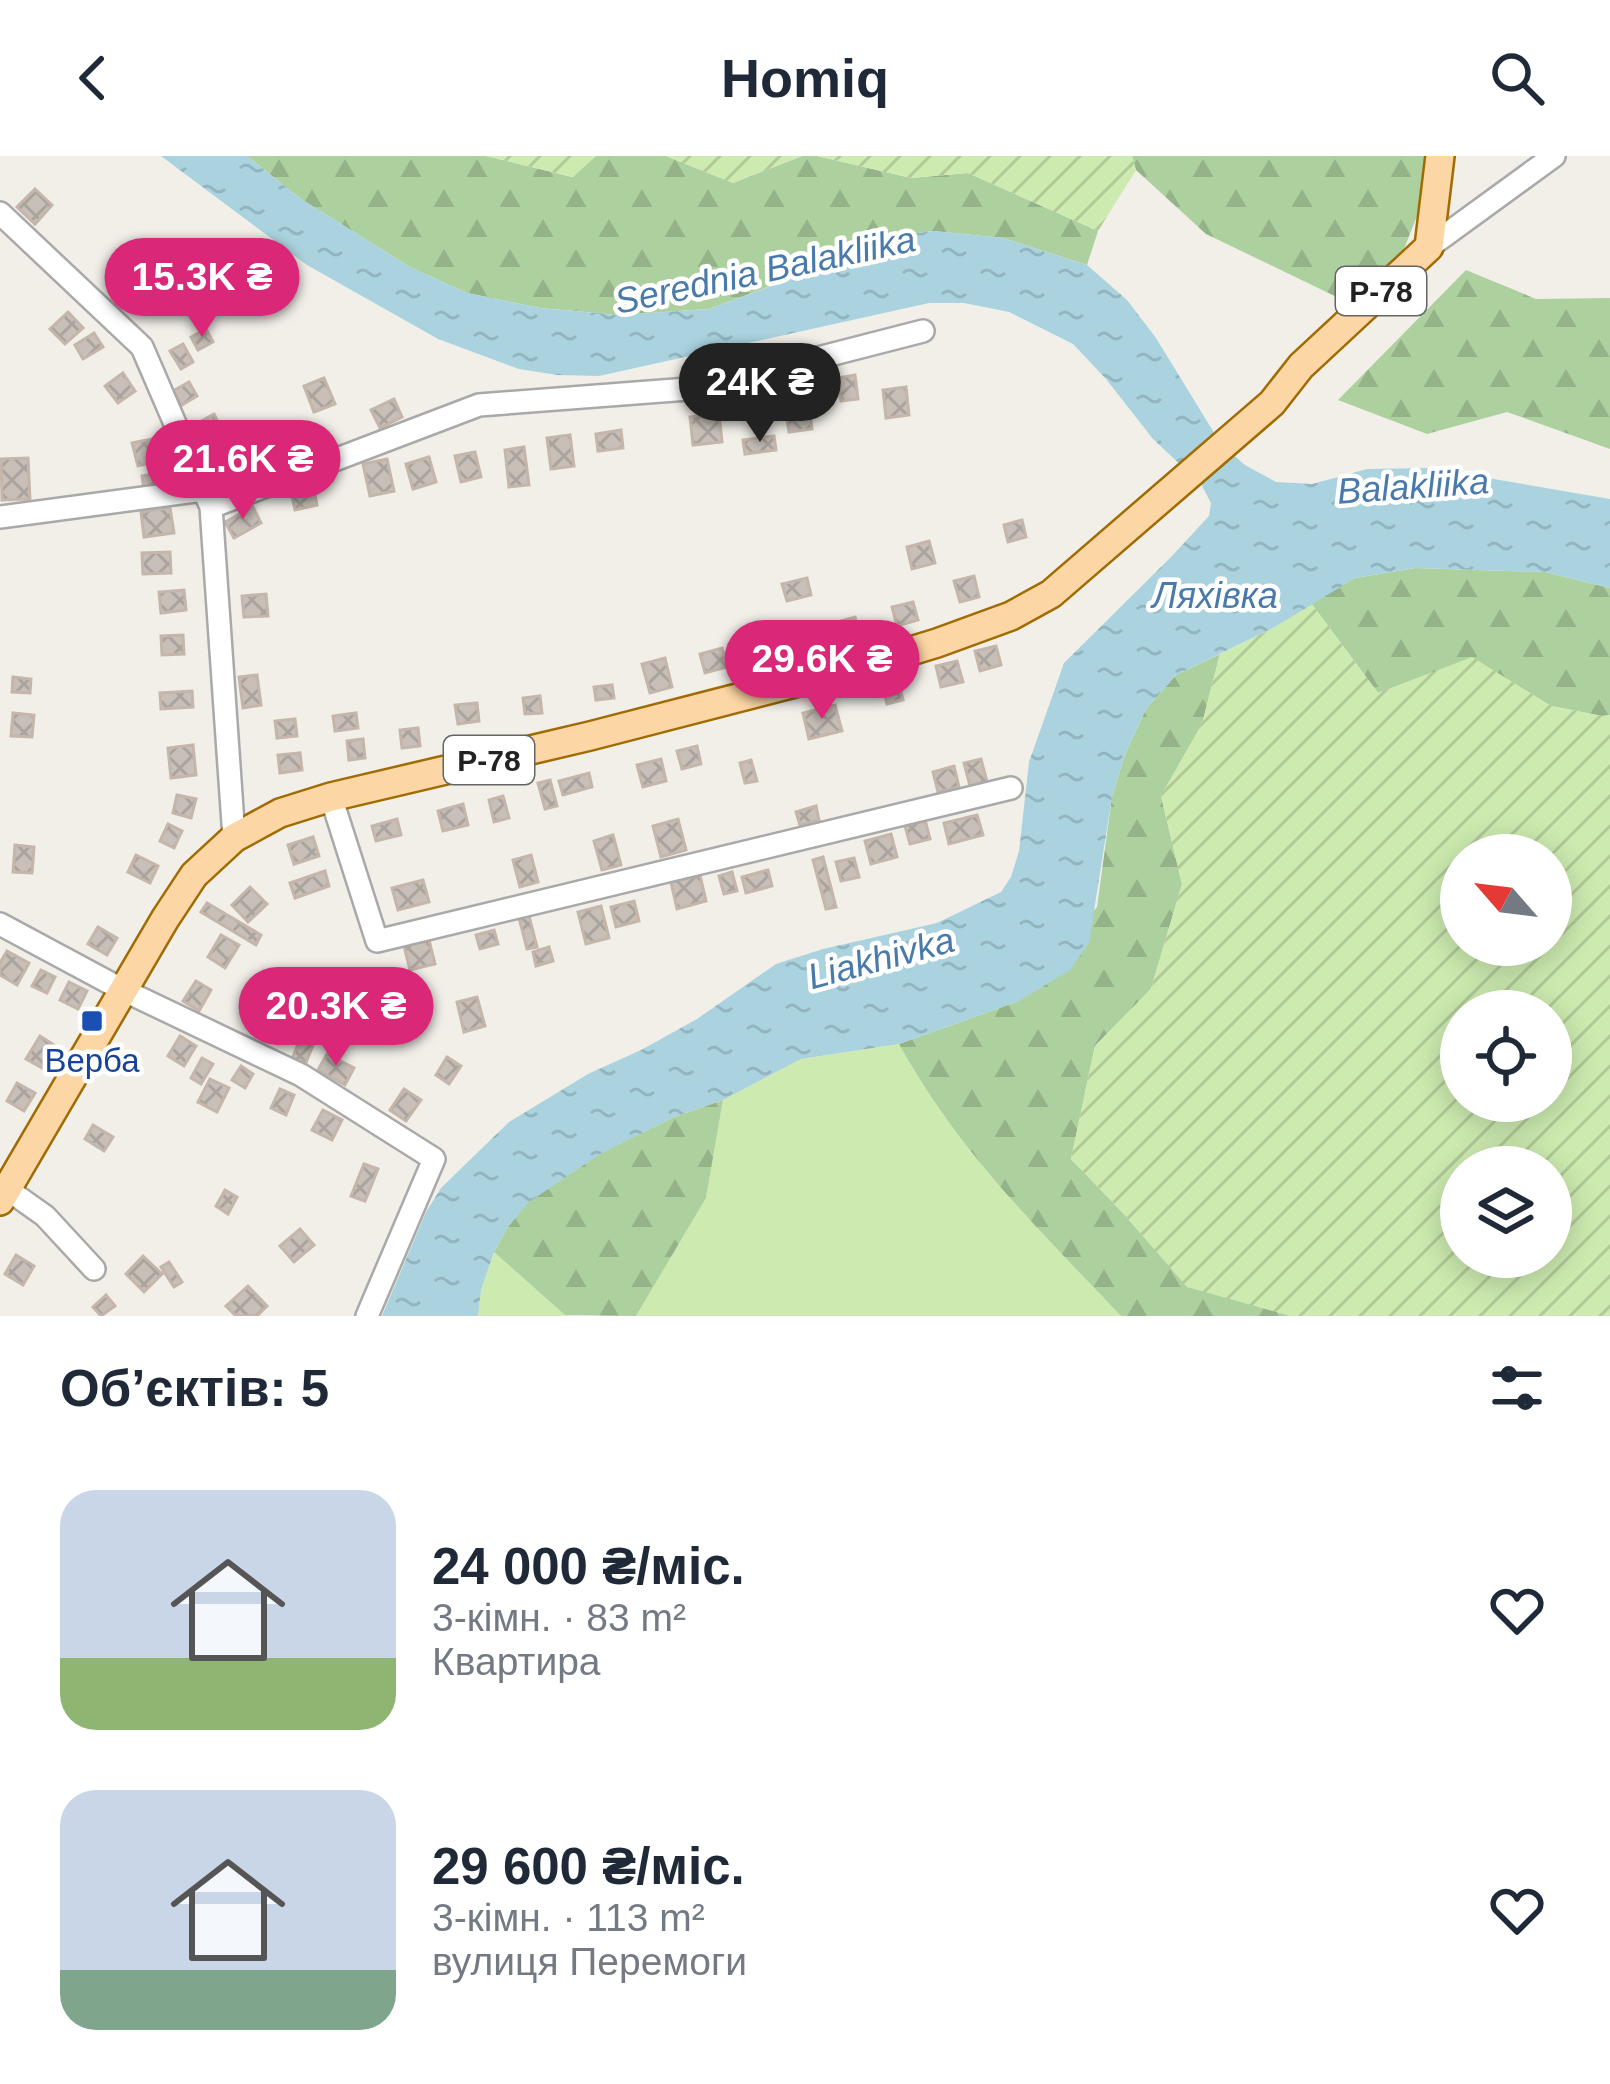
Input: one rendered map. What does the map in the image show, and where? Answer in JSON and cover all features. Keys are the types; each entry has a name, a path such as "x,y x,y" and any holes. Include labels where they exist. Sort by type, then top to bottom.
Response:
{"main road":[{"name":"Р-78","path":"3,1195 194,874 233,838 280,813 331,797 590,736 937,644 1011,616 1051,594 1272,403 1301,366 1429,247 1440,156"}],"street":[{"path":"1429,247 1554,156"},
{"path":"0,213 142,347 207,498 233,838"},
{"path":"0,517 207,498 479,405 701,388 922,331"},
{"path":"331,797 377,940 1011,788"},
{"path":"0,924 123,990 301,1075 434,1159 367,1316"},
{"path":"3,1195 45,1216 94,1269"}],"green space":[{"path":"247,156 486,156 572,177 596,156 666,156 733,183 802,156 817,156 911,178 968,173 1098,231 1087,265 1003,238 933,231 879,238 709,309 619,315 540,308 467,293 410,267 301,199"},
{"path":"486,156 596,156 573,177"},
{"path":"666,156 802,156 733,183"},
{"path":"817,156 1132,156 1136,170 1098,231 968,173 911,178"},
{"path":"1132,156 1427,156 1421,206 1390,284 1347,302 1206,234 1136,170"},
{"path":"1466,270 1536,299 1610,298 1610,449 1507,412 1427,434 1338,400"},
{"path":"1415,568 1545,572 1610,588 1610,715 1551,706 1472,658 1378,693 1311,603 1355,578"},
{"path":"1311,603 1378,693 1472,657 1551,706 1610,715 1610,1316 1291,1316 1187,1287 1071,1159 1095,1046 1151,989 1182,884 1161,796 1202,724 1220,654"},
{"path":"1220,654 1202,724 1161,796 1182,884 1151,989 1095,1046 1071,1159 1187,1286 1291,1316 1121,1316 973,1154 899,1044 1019,1001 1097,907 1112,797 1146,709 1176,675"},
{"path":"899,1044 973,1154 1121,1316 636,1316 706,1198 723,1100 801,1059"},
{"path":"723,1100 706,1198 636,1316 565,1315 494,1252 528,1202 599,1154 674,1117"},
{"path":"494,1252 565,1315 574,1316 478,1316"}],"water":[{"path":"161,156 247,156 301,199 410,267 467,293 540,308 619,315 709,309 788,280 879,238 933,231 1003,238 1087,265 1127,300 1221,444 1245,465 1276,482 1312,484 1367,469 1429,468 1610,499 1610,588 1545,572 1415,568 1355,578 1275,627 1176,675 1146,709 1125,754 1112,797 1089,943 1069,971 1019,1001 899,1044 801,1059 723,1100 674,1117 600,1154 529,1202 507,1228 481,1290 478,1316 382,1316 441,1188 509,1122 588,1074 697,1019 776,964 937,923 1001,892 1019,851 1029,762 1064,663 1209,516 1211,503 1201,484 1153,439 1073,344 1009,312 964,303 929,303 599,376 519,369 438,339 307,265"}],"building":[{"path":"35,189 52,205 35,224 17,207"},
{"path":"68,312 83,328 65,344 50,329"},
{"path":"206,329 213,342 198,350 191,337"},
{"path":"94,333 103,347 83,359 75,345"},
{"path":"183,344 193,362 181,369 170,351"},
{"path":"123,373 135,391 118,403 105,386"},
{"path":"855,375 858,399 841,401 838,378"},
{"path":"324,378 335,404 314,412 304,386"},
{"path":"189,382 197,396 182,405 173,391"},
{"path":"906,387 909,415 886,418 883,390"},
{"path":"394,399 402,417 380,428 371,410"},
{"path":"809,403 812,429 789,432 785,406"},
{"path":"719,413 722,442 693,445 690,417"},
{"path":"214,414 223,432 201,443 192,426"},
{"path":"621,430 623,448 598,451 596,434"},
{"path":"311,432 321,447 304,458 294,443"},
{"path":"570,435 574,466 551,469 547,438"},
{"path":"774,436 776,450 745,454 743,440"},
{"path":"152,439 157,461 138,466 132,443"},
{"path":"524,447 529,485 509,487 505,450"},
{"path":"475,452 481,477 461,482 455,456"},
{"path":"429,457 436,482 413,489 406,464"},
{"path":"28,458 30,499 2,500 1,459"},
{"path":"387,459 394,491 370,496 363,464"},
{"path":"232,464 240,486 223,492 215,471"},
{"path":"165,472 167,485 144,489 142,476"},
{"path":"313,486 317,505 295,510 291,491"},
{"path":"253,507 261,523 234,538 225,522"},
{"path":"170,508 174,533 144,537 141,512"},
{"path":"1022,520 1026,537 1008,542 1004,525"},
{"path":"929,541 935,563 912,569 907,547"},
{"path":"170,552 171,573 143,574 142,553"},
{"path":"974,576 979,597 960,602 954,581"},
{"path":"807,578 811,595 787,601 782,584"},
{"path":"184,590 186,610 161,613 159,592"},
{"path":"266,594 268,616 244,617 242,596"},
{"path":"913,602 918,620 897,626 892,607"},
{"path":"855,617 859,633 834,640 830,624"},
{"path":"816,631 820,648 803,652 798,635"},
{"path":"183,635 184,654 162,655 161,636"},
{"path":"783,635 789,656 767,662 762,641"},
{"path":"996,646 1001,665 980,671 975,651"},
{"path":"722,648 727,667 705,673 700,654"},
{"path":"665,658 672,687 650,693 642,664"},
{"path":"957,661 963,682 941,687 936,666"},
{"path":"257,675 261,705 243,708 239,677"},
{"path":"13,677 31,679 30,693 12,692"},
{"path":"898,680 903,700 887,704 882,685"},
{"path":"612,685 614,698 596,700 594,687"},
{"path":"192,691 193,707 161,709 160,693"},
{"path":"540,696 542,713 525,714 523,698"},
{"path":"477,703 479,721 458,724 455,705"},
{"path":"835,705 842,731 809,739 803,713"},
{"path":"13,713 34,715 32,737 11,736"},
{"path":"356,713 358,728 335,731 333,716"},
{"path":"295,719 297,736 277,738 275,721"},
{"path":"418,728 420,746 402,748 400,730"},
{"path":"363,739 365,758 349,760 347,741"},
{"path":"193,745 196,775 171,778 168,748"},
{"path":"697,746 701,764 682,769 677,751"},
{"path":"300,753 302,770 280,773 278,755"},
{"path":"661,759 666,781 643,787 637,765"},
{"path":"981,759 987,782 970,786 964,763"},
{"path":"751,760 757,781 745,783 740,763"},
{"path":"954,766 959,787 938,792 933,772"},
{"path":"589,773 592,787 563,795 559,781"},
{"path":"550,780 557,806 545,809 538,783"},
{"path":"177,795 196,799 191,818 173,813"},
{"path":"503,796 509,818 494,822 489,800"},
{"path":"463,804 468,825 443,831 438,811"},
{"path":"816,806 819,820 800,825 796,812"},
{"path":"977,815 983,835 949,844 944,823"},
{"path":"397,819 401,835 376,841 372,826"},
{"path":"678,819 686,850 661,857 653,826"},
{"path":"925,820 930,839 910,844 905,826"},
{"path":"168,824 182,831 174,848 160,841"},
{"path":"891,834 897,857 871,864 865,841"},
{"path":"613,835 621,865 602,870 594,841"},
{"path":"313,837 319,856 294,864 288,845"},
{"path":"15,845 34,847 32,873 13,872"},
{"path":"136,855 158,866 150,883 128,872"},
{"path":"531,855 538,882 520,887 513,860"},
{"path":"823,857 836,907 826,909 813,860"},
{"path":"854,858 859,877 841,881 836,862"},
{"path":"768,870 772,886 746,893 742,877"},
{"path":"325,871 329,886 295,898 290,883"},
{"path":"732,872 737,891 724,894 719,876"},
{"path":"700,875 706,901 677,909 671,882"},
{"path":"423,880 429,902 398,910 392,888"},
{"path":"250,887 267,904 248,922 232,905"},
{"path":"634,901 639,921 616,927 611,907"},
{"path":"207,903 261,935 256,945 201,912"},
{"path":"601,906 609,938 586,944 578,912"},
{"path":"528,912 537,947 527,949 518,914"},
{"path":"98,927 117,938 107,955 88,944"},
{"path":"494,930 498,944 480,949 476,935"},
{"path":"221,935 239,945 225,968 208,957"},
{"path":"429,940 435,964 410,970 404,946"},
{"path":"549,947 553,961 536,966 533,952"},
{"path":"7,951 29,963 17,985 0,975"},
{"path":"41,970 55,977 47,993 32,986"},
{"path":"196,981 211,990 199,1011 183,1001"},
{"path":"69,982 87,991 78,1009 60,1000"},
{"path":"477,997 485,1026 464,1032 457,1002"},
{"path":"304,1030 317,1035 305,1065 292,1059"},
{"path":"40,1036 57,1047 44,1069 26,1059"},
{"path":"180,1036 196,1046 184,1066 168,1056"},
{"path":"327,1054 354,1068 345,1085 318,1070"},
{"path":"447,1057 461,1066 449,1084 436,1075"},
{"path":"202,1058 213,1064 201,1084 191,1078"},
{"path":"241,1066 253,1074 245,1088 232,1080"},
{"path":"210,1079 229,1088 217,1112 198,1102"},
{"path":"17,1083 35,1093 24,1111 7,1101"},
{"path":"280,1089 294,1095 286,1115 271,1108"},
{"path":"404,1089 421,1100 406,1121 390,1110"},
{"path":"323,1110 342,1120 332,1140 312,1130"},
{"path":"93,1125 113,1137 104,1151 85,1139"},
{"path":"364,1164 378,1169 365,1201 351,1196"},
{"path":"225,1190 237,1197 228,1214 216,1206"},
{"path":"300,1229 314,1245 294,1262 280,1246"},
{"path":"16,1255 34,1266 23,1285 5,1274"},
{"path":"143,1256 162,1274 144,1292 126,1274"},
{"path":"169,1262 182,1282 174,1287 161,1267"},
{"path":"248,1286 267,1306 257,1316 236,1316 226,1306"},
{"path":"106,1295 115,1306 101,1316 93,1307"}],"place":[{"name":"Верба","path":"92,1021"}],"water label":[{"name":"Serednia Balakliika","path":"765,270"},
{"name":"Balakliika","path":"1413,486"},
{"name":"Ляхівка","path":"1215,595"},
{"name":"Liakhivka","path":"881,958"}]}
